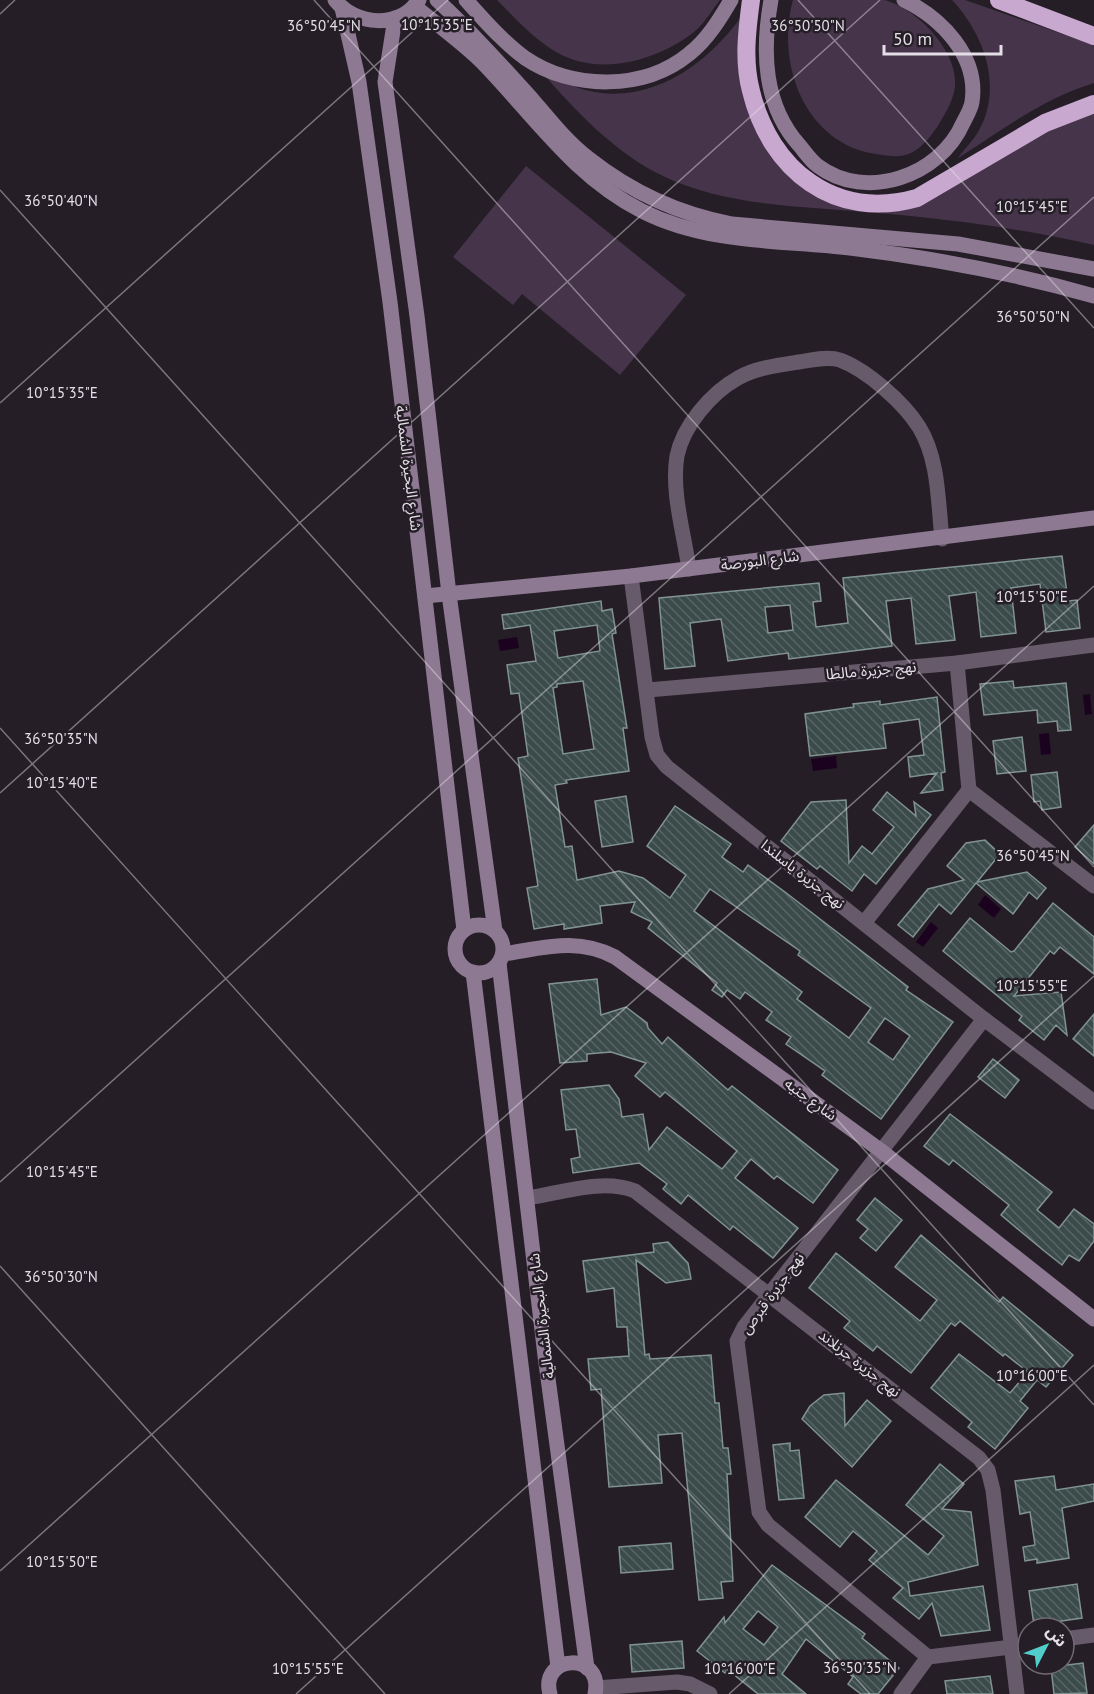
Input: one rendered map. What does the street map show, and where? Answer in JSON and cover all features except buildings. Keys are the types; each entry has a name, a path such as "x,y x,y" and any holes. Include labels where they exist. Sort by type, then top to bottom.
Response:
{"highway":[{"path":"751,0 747,56 750,90 765,129 801,179 845,200 895,204 917,198 1045,123 1094,104"},
{"path":"999,0 1094,36"}],"main road":[{"path":"437,0 488,50 587,157 622,182 672,208 701,218 732,224 958,243 1094,268"},
{"path":"466,0 487,24 525,58 560,76 591,82 614,81 654,73 689,55 719,20 731,0"},
{"path":"771,0 766,60 772,98 787,131 818,166 844,179 874,183 902,178 929,164 948,148 961,129 972,103 971,75 962,51 943,26 904,0"},
{"path":"339,4 358,18 376,21 395,18 416,3 482,63 544,135 578,168 642,211 698,231 746,240 845,247 954,261 1094,296"},
{"name":"شارع البحيرة الشمالية","path":"339,4 358,82 368,150 425,597 464,930"},
{"name":"شارع البحيرة الشمالية","path":"395,18 385,82 417,316 448,594 495,931"},
{"name":"شارع البورصة","path":"425,597 631,576 942,539 1094,518"},
{"path":"480,925 495,931 502,941 501,958 487,972 473,972 462,966 455,950 456,941 464,930 480,925"},
{"name":"شارع جنيه","path":"501,958 576,944 597,948 615,957 880,1150 1094,1319"},
{"name":"شارع البحيرة الشمالية","path":"501,958 564,1509 587,1668 593,1674 596,1691"},
{"name":"شارع البحيرة الشمالية","path":"473,972 558,1667"},
{"path":"550,1694 550,1677 558,1667 573,1662 587,1668"}],"street":[{"path":"689,569 675,477 678,453 687,433 699,413 720,391 739,377 775,365 815,359 838,360 857,369 907,410 921,430 930,455 942,539"},
{"name":"نهج جزيرة ياسلندا","path":"631,576 654,745 657,755 667,767 984,1019 1094,1102"},
{"name":"نهج جزيرة مالطا","path":"648,690 957,663 1094,645"},
{"path":"864,923 969,789 957,663"},
{"path":"969,789 1094,886"},
{"name":"نهج جزيرة قبرص","path":"928,1657 768,1525 759,1512 737,1341 744,1327 770,1293 984,1019"},
{"name":"نهج جزيرة جرنلاند","path":"527,1198 603,1186 621,1185 635,1191 969,1448 988,1470 1017,1694"},
{"path":"1076,1638 1094,1635"},
{"path":"901,1694 928,1657 1016,1647"},
{"path":"596,1691 677,1682 690,1683 710,1694"}],"shaded area":[{"path":"497,0 720,0 698,29 679,42 645,58 609,64 573,60 556,52 532,34"},
{"path":"793,0 884,0 910,12 933,33 950,60 955,87 947,111 930,136 919,147 901,156 870,153 847,145 827,132 812,115 800,94 792,72 788,48"},
{"path":"952,0 965,0 1094,45 1094,83 1041,106 958,158 976,135 986,115 990,80 981,45 973,29"},
{"path":"746,10 750,103 816,188 902,206 1056,127 1094,112 1094,245 952,221 764,203 713,194 689,187 646,167 612,143 581,115 539,69 579,88 610,94 634,92 656,86 678,76 716,47"},
{"path":"526,166 686,295 620,375 522,294 513,305 453,257"},
{"path":"517,637 519,648 500,651 498,640"},
{"path":"1090,694 1092,714 1085,715 1083,695"},
{"path":"1049,733 1051,754 1041,755 1039,734"},
{"path":"836,756 837,768 813,771 811,759"},
{"path":"985,895 1001,909 994,918 978,905"},
{"path":"931,922 938,928 923,947 916,942"}]}
